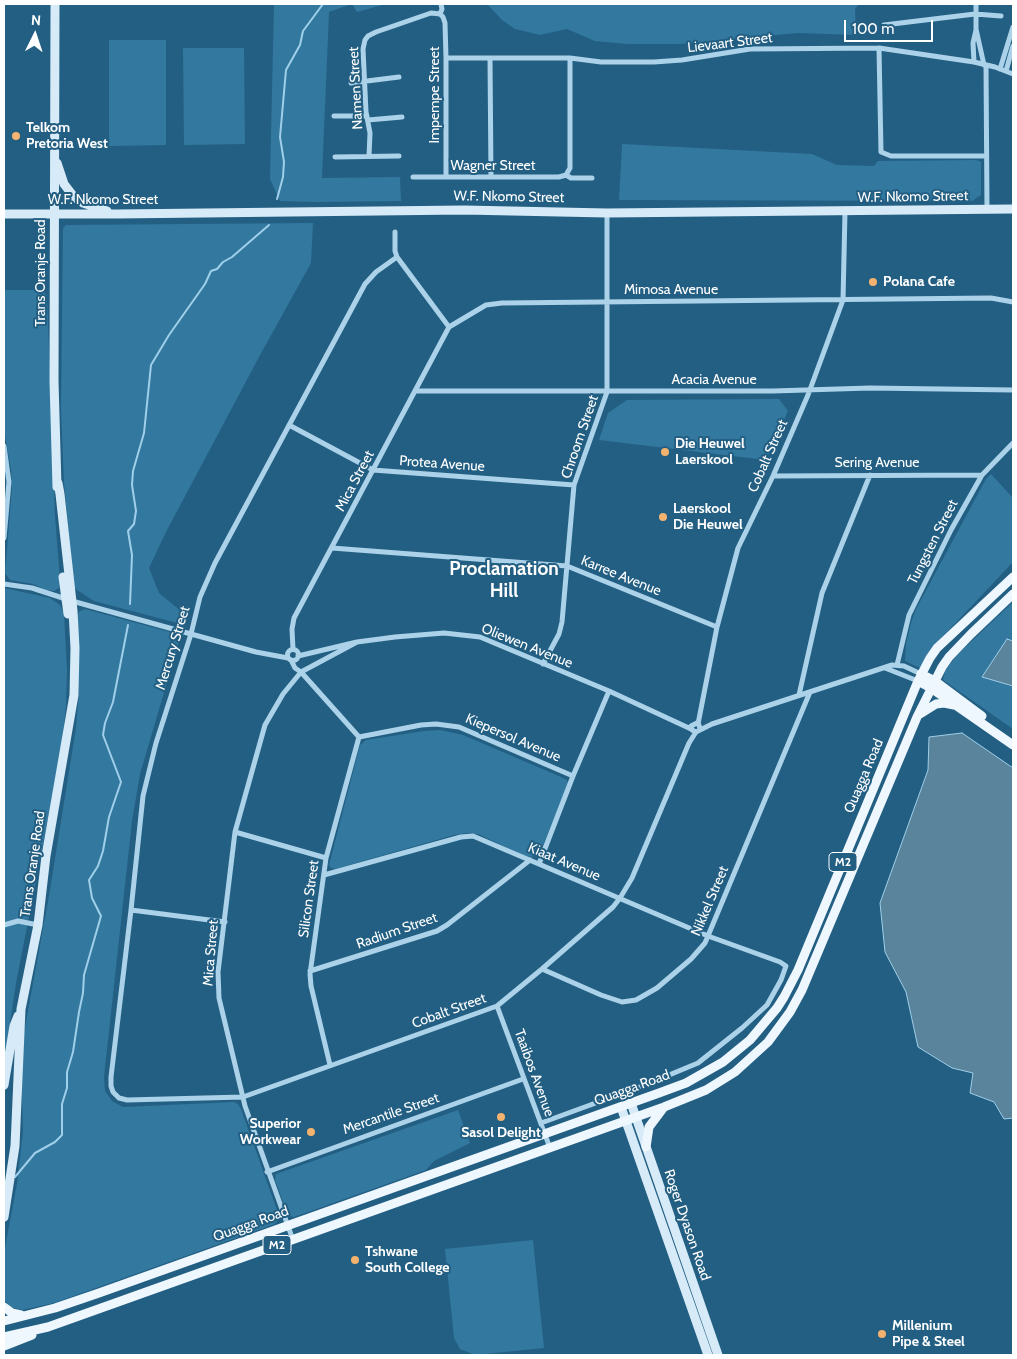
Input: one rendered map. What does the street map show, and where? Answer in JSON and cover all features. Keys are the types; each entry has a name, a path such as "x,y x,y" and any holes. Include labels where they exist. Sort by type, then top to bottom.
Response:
{"main road":[{"name":"Trans Oranje Road","path":"4,1217 15,1146 21,1009 38,925 46,856 70,721 69,600 59,536 56,498 58,482 54,382 54,4"},
{"path":"54,153 64,184 74,197 94,207 117,214"},
{"name":"W.F. Nkomo Street","path":"4,214 464,210 607,213 845,212 1013,209"},
{"name":"Quagga Road","path":"4,1321 99,1293 630,1104 686,1083 723,1062 750,1040 778,1008 798,970 919,678 937,648 1013,577"},
{"name":"Quagga Road","path":"4,1337 48,1327 664,1107 706,1090 735,1072 768,1042 790,1012 808,976 917,717 949,657 1013,594"},
{"path":"919,678 933,685 1013,738"},
{"path":"933,685 956,706 1013,745"},
{"path":"917,717 926,709 936,704 948,703 956,706"},
{"name":"Trans Oranje Road","path":"4,1085 14,1026 21,1009"},
{"name":"Roger Dyason Road","path":"630,1104 718,1355"},
{"name":"Roger Dyason Road","path":"620,1107 708,1355"},
{"path":"646,1147 649,1127 664,1107"},
{"path":"4,1308 12,1314 25,1316"},
{"path":"4,1346 37,1334 48,1327"}],"street":[{"name":"Impempe Street","path":"441,4 440,14 445,23 446,177"},
{"path":"976,4 976,29 985,65 987,209"},
{"name":"Namen Street","path":"370,156 364,49 366,38 376,32 431,14 440,14"},
{"path":"884,25 975,14 1001,16"},
{"path":"1003,70 1013,27"},
{"path":"974,62 976,29"},
{"path":"1003,70 1013,46"},
{"path":"879,48 881,152 894,156 986,156"},
{"name":"Lievaart Street","path":"446,58 570,58 601,62 669,61 750,49 879,48 974,62 1013,74"},
{"path":"490,58 491,177"},
{"path":"566,175 570,168 570,58"},
{"path":"351,83 399,77"},
{"path":"334,116 367,118 402,117"},
{"path":"335,157 399,156"},
{"name":"Wagner Street","path":"413,178 560,177 566,175 571,178 592,178"},
{"name":"Cobalt Street","path":"116,1096 127,1100 243,1097 497,1006 613,907 632,878 689,743 700,709 717,627 738,548 810,390 843,300 845,212"},
{"name":"Chroom Street","path":"543,664 561,627 574,485 608,392 607,213"},
{"path":"395,232 395,251 397,257 449,327"},
{"name":"Mercury Street","path":"116,1096 112,1090 111,1076 145,785 167,705 191,634 200,597 206,580 365,284 376,272 397,257"},
{"name":"Mimosa Avenue","path":"449,327 493,303 991,298 1013,302"},
{"name":"Mica Street","path":"293,655 292,629 294,618 449,327"},
{"name":"Acacia Avenue","path":"416,391 608,392 870,388 1013,390"},
{"name":"Protea Avenue","path":"289,426 373,470 574,485"},
{"name":"Tungsten Street","path":"897,665 906,623 912,607 951,530 982,474 1013,443"},
{"path":"4,446 9,482 4,538"},
{"name":"Sering Avenue","path":"772,476 982,474"},
{"path":"799,695 822,593 870,475"},
{"name":"Karree Avenue","path":"332,548 567,566 717,627"},
{"name":"Oliewen Avenue","path":"4,584 32,588 191,634 277,656 312,652 357,642 395,637 452,633 486,639 679,723 695,727 712,724 892,665 897,665"},
{"name":"Oliewen Avenue","path":"301,672 357,642"},
{"path":"293,655 295,667 359,737"},
{"path":"897,665 919,678"},
{"path":"885,668 919,678"},
{"name":"Mica Street","path":"293,1240 250,1123 218,998 218,972 235,832 265,725 283,694 301,672"},
{"path":"539,864 609,691"},
{"name":"Nikkel Street","path":"542,969 622,1002 636,1000 657,988 691,959 703,946 708,936 810,692"},
{"name":"Kiepersol Avenue","path":"359,737 420,725 436,724 459,727 573,776"},
{"name":"Silicon Street","path":"330,1065 311,986 310,971 326,858 359,737"},
{"path":"235,832 326,858"},
{"name":"Kiaat Avenue","path":"324,875 467,836 473,836 708,936 785,965 786,968 767,1005 742,1028 698,1063 645,1085 541,1123"},
{"name":"Radium Street","path":"310,971 437,931 530,860"},
{"path":"131,910 224,922"},
{"path":"4,925 18,921 38,925"},
{"name":"Taaibos Avenue","path":"497,1006 541,1123 543,1134 550,1148"},
{"name":"Mercantile Street","path":"267,1172 523,1079"}],"shaded area":[{"path":"274,4 352,4 329,12 322,178 400,177 401,201 280,201 270,179"},
{"path":"352,4 386,4 357,12"},
{"path":"487,4 859,4 855,9 856,35 797,33 679,44 627,44 595,41 567,29 540,35 515,29 502,20"},
{"path":"109,40 166,40 166,145 109,146"},
{"path":"183,48 244,48 245,144 184,145"},
{"path":"622,144 812,154 837,165 874,166 878,161 976,160 981,162 981,195 972,201 619,200"},
{"path":"313,223 311,263 166,532 149,568 159,593 187,616 185,625 94,601 74,588 64,483 61,409 63,228 66,225"},
{"path":"4,290 43,290 47,296 55,516 60,580 59,588 54,591 46,590 33,584 10,580 5,573 12,488 11,469 4,431"},
{"path":"779,399 788,411 766,460 599,440 608,413 627,400"},
{"path":"991,474 1013,498 1013,562 930,650 920,668 905,661 906,644 916,609 986,479"},
{"path":"4,588 50,598 60,605 64,613 67,671 66,706 61,752 16,983 4,1064"},
{"path":"1013,602 1013,641 1007,639 982,677 1013,686 1013,729 943,680 945,671 957,655"},
{"path":"85,609 181,635 140,774 132,821 104,1077 105,1091 112,1101 123,1107 234,1102 238,1104 279,1218 275,1224 54,1303 22,1310 11,1307 4,1300 4,1253 17,1184 23,1131 21,1061 23,1038 49,896 76,728 79,692 77,615"},
{"path":"1007,639 1013,641 1013,686 982,677"},
{"path":"440,730 463,735 567,780 568,784 541,850 536,856 527,857 478,834 467,833 335,869 331,868 329,865 360,745 366,740"},
{"path":"962,733 1013,768 1013,1118 1004,1119 994,1102 970,1093 973,1073 952,1068 918,1047 906,992 885,952 880,903 928,770 929,737"},
{"path":"458,1110 470,1143 434,1161 426,1170 294,1217 287,1213 275,1180 276,1174"},
{"path":"533,1240 544,1348 475,1355 460,1349 454,1338 445,1249"}],"waterway":[{"path":"277,199 283,177 284,162 280,137 286,70 300,45 303,31 323,4"},
{"path":"130,604 132,555 128,531 134,524 136,511 132,485 133,471 144,433 151,365 169,335 205,284 211,271 217,269 269,225"},
{"path":"15,1177 35,1153 55,1142 62,1135 62,1104 67,1088 67,1072 73,1052 83,993 84,975 101,916 92,898 89,880 98,866 103,851 109,817 121,782 103,735 105,723 113,702 128,625"}],"place":[{"name":"Telkom Pretoria West","path":"16,136"},
{"name":"Polana Cafe","path":"873,282"},
{"name":"Die Heuwel Laerskool","path":"665,452"},
{"name":"Laerskool Die Heuwel","path":"663,517"},
{"name":"Sasol Delight","path":"501,1117"},
{"name":"Superior Workwear","path":"311,1132"},
{"name":"Tshwane South College","path":"355,1260"},
{"name":"Millenium Pipe & Steel","path":"882,1334"}],"district":[{"name":"Proclamation Hill","path":"504,580"}]}
